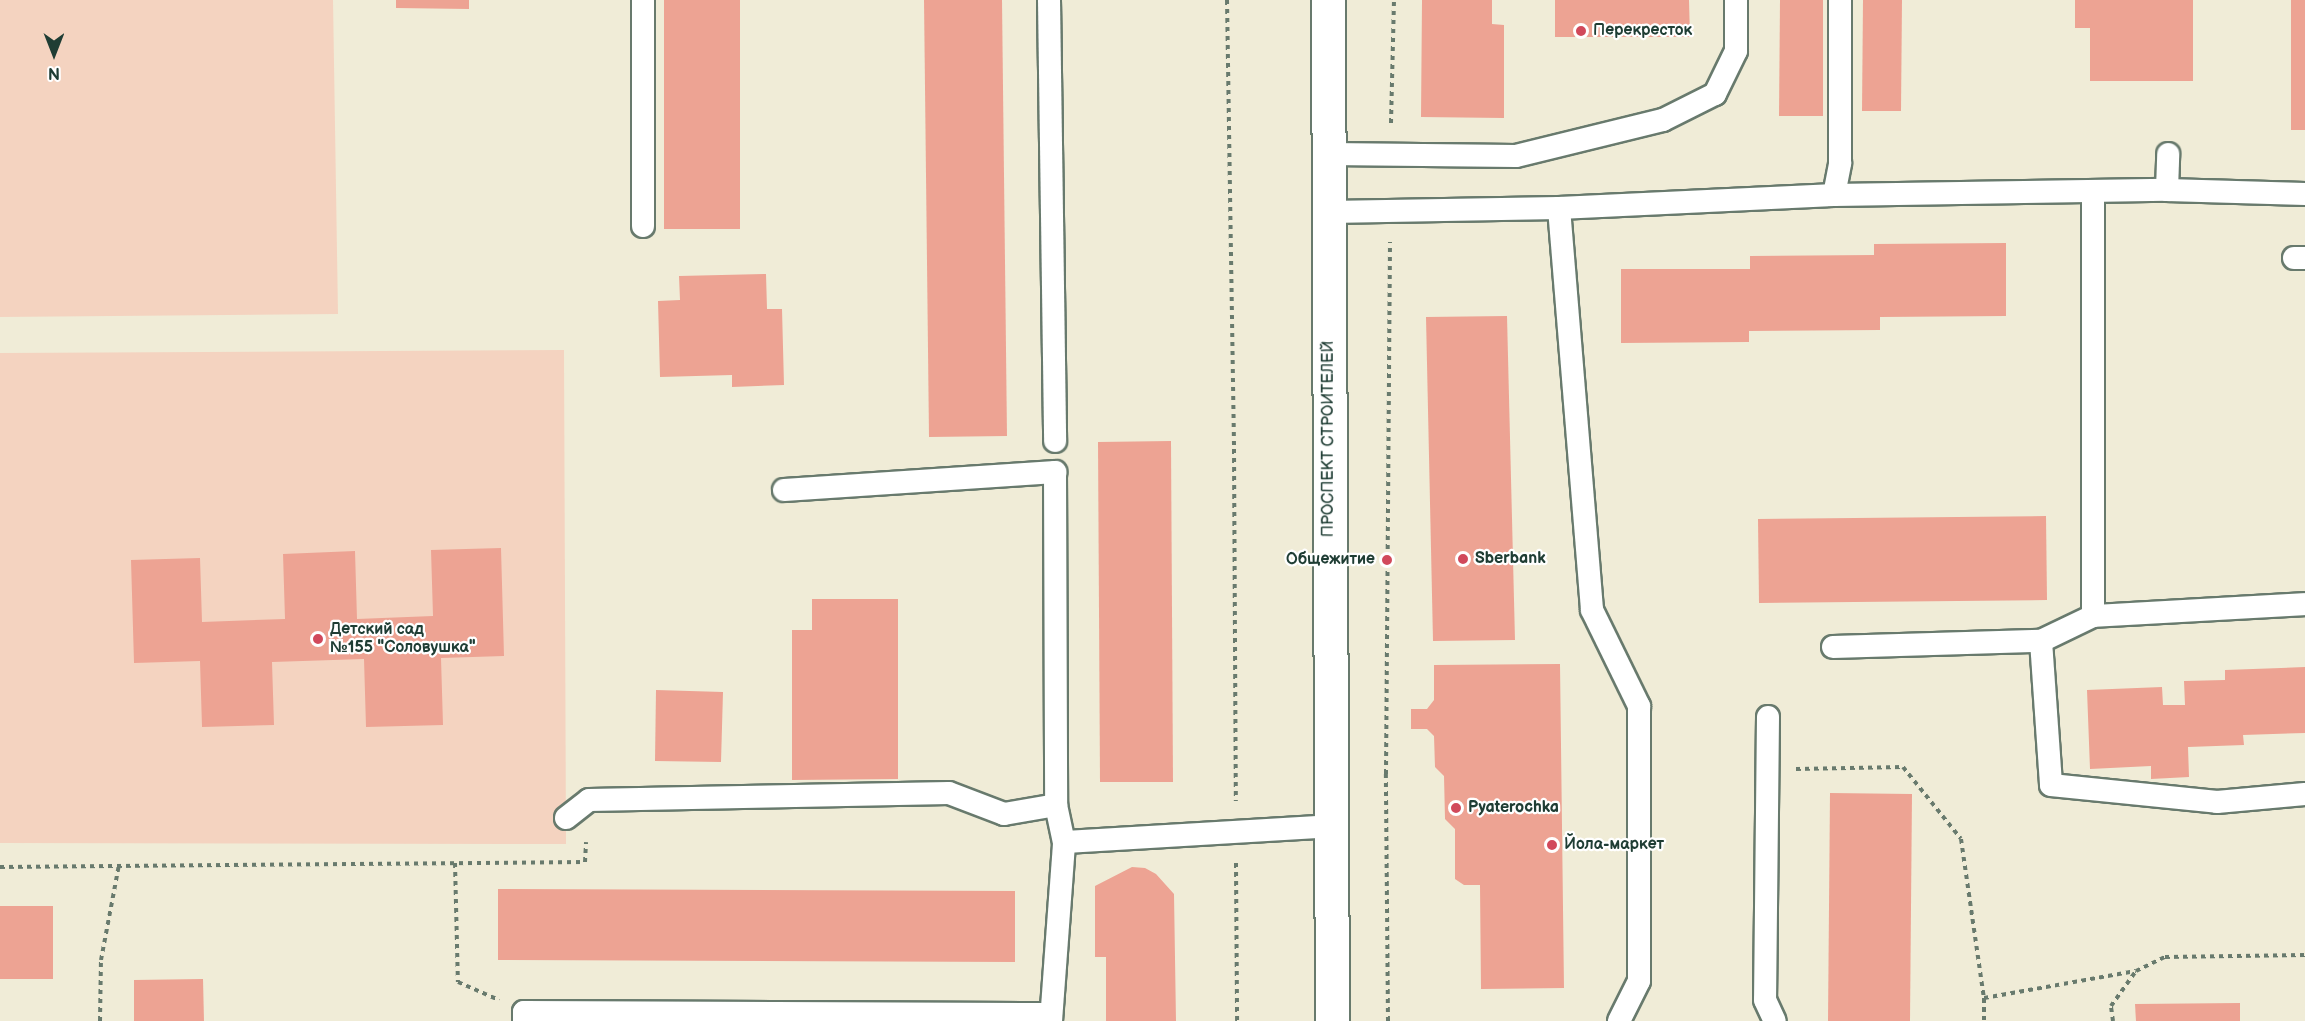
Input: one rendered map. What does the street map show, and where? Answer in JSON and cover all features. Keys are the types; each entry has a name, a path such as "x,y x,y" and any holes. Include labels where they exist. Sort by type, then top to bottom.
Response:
{"main road":[{"name":"ПРОСПЕКТ СТРОИТЕЛЕЙ","path":"1328,0 1332,1021"}],"lane":[{"path":"643,0 643,226"},
{"path":"1049,0 1055,441"},
{"path":"1329,154 1516,156 1663,120 1715,94 1736,51 1736,0"},
{"path":"1834,195 1840,163 1840,0"},
{"path":"2167,190 2168,154"},
{"path":"1329,212 1559,208 1834,195 2167,190 2305,194"},
{"path":"2093,191 2093,616"},
{"path":"1559,208 1592,610 1639,706 1639,981 1619,1021"},
{"path":"524,1016 1051,1018 1064,842 1056,806 1055,472 784,490"},
{"path":"1833,647 2041,641 2093,616 2305,604"},
{"path":"2041,641 2050,785 2217,802 2305,794"},
{"path":"1768,717 1765,1000 1775,1021"},
{"path":"566,818 589,800 949,793 1004,814 1056,806"},
{"path":"1064,842 1332,826"}],"path":[{"path":"1227,0 1234,449 1237,1021"},
{"path":"1390,154 1394,0"},
{"path":"1388,1021 1386,762 1390,211"},
{"path":"1768,769 1904,767 1961,838 1984,998 1984,1021"},
{"path":"0,867 585,862 589,800"},
{"path":"456,863 458,982 524,1016"},
{"path":"100,1021 101,960 119,865"},
{"path":"1984,998 2136,971 2165,957 2305,954"},
{"path":"2113,1021 2111,1006 2136,971"}],"shaded area":[{"path":"0,0 333,0 338,314 0,317"},
{"path":"564,350 566,844 0,843 0,353"}],"building":[{"path":"396,0 469,0 469,9 396,8"},
{"path":"664,0 740,0 740,229 664,229"},
{"path":"924,0 1002,0 1007,436 929,437"},
{"path":"1422,0 1492,0 1492,24 1504,25 1504,118 1421,117"},
{"path":"1555,0 1689,0 1690,37 1555,37"},
{"path":"1780,0 1823,0 1823,116 1779,116"},
{"path":"1863,0 1902,0 1901,111 1862,111"},
{"path":"2075,0 2193,0 2193,81 2090,81 2090,28 2075,28"},
{"path":"2291,0 2305,0 2305,130 2291,130"},
{"path":"2006,243 2006,316 1880,317 1880,330 1749,331 1749,342 1621,343 1621,269 1750,269 1750,256 1874,255 1874,244"},
{"path":"766,274 767,309 782,309 784,385 732,387 732,375 660,377 658,301 680,300 679,276"},
{"path":"1507,316 1515,640 1433,641 1426,317"},
{"path":"1171,441 1173,782 1100,782 1098,442"},
{"path":"2046,516 2047,600 1759,603 1758,519"},
{"name":"Детский сад №155 \"Соловушка\"","path":"501,548 504,656 441,658 443,725 366,727 364,659 272,662 274,725 202,727 200,661 134,663 131,560 200,558 202,622 285,619 283,554 355,551 357,619 433,616 431,550"},
{"path":"812,599 898,599 898,779 792,780 792,630 812,630"},
{"path":"1560,664 1564,988 1481,989 1480,885 1464,885 1455,879 1455,829 1445,819 1444,776 1435,767 1434,736 1427,729 1411,729 1411,709 1427,709 1434,700 1434,665"},
{"path":"2305,667 2305,733 2243,735 2244,745 2188,747 2189,777 2151,779 2151,766 2090,769 2087,690 2162,687 2163,705 2185,705 2184,681 2225,680 2225,670"},
{"path":"656,690 723,692 721,762 655,761"},
{"path":"1830,793 1912,794 1910,1021 1828,1021"},
{"path":"1132,867 1145,868 1156,874 1174,894 1176,1021 1106,1021 1106,957 1095,957 1095,886"},
{"path":"498,889 1015,891 1015,962 498,960"},
{"path":"0,906 53,906 53,979 0,979"},
{"path":"203,979 204,1021 134,1021 134,980"},
{"path":"2240,1003 2240,1021 2136,1021 2135,1004"}],"place":[{"name":"Перекресток","path":"1581,31"},
{"name":"Sberbank","path":"1463,559"},
{"name":"Общежитие","path":"1387,560"},
{"name":"Детский сад №155 \"Соловушка\"","path":"318,639"},
{"name":"Pyaterochka","path":"1456,808"},
{"name":"Йола-маркет","path":"1552,845"}]}
